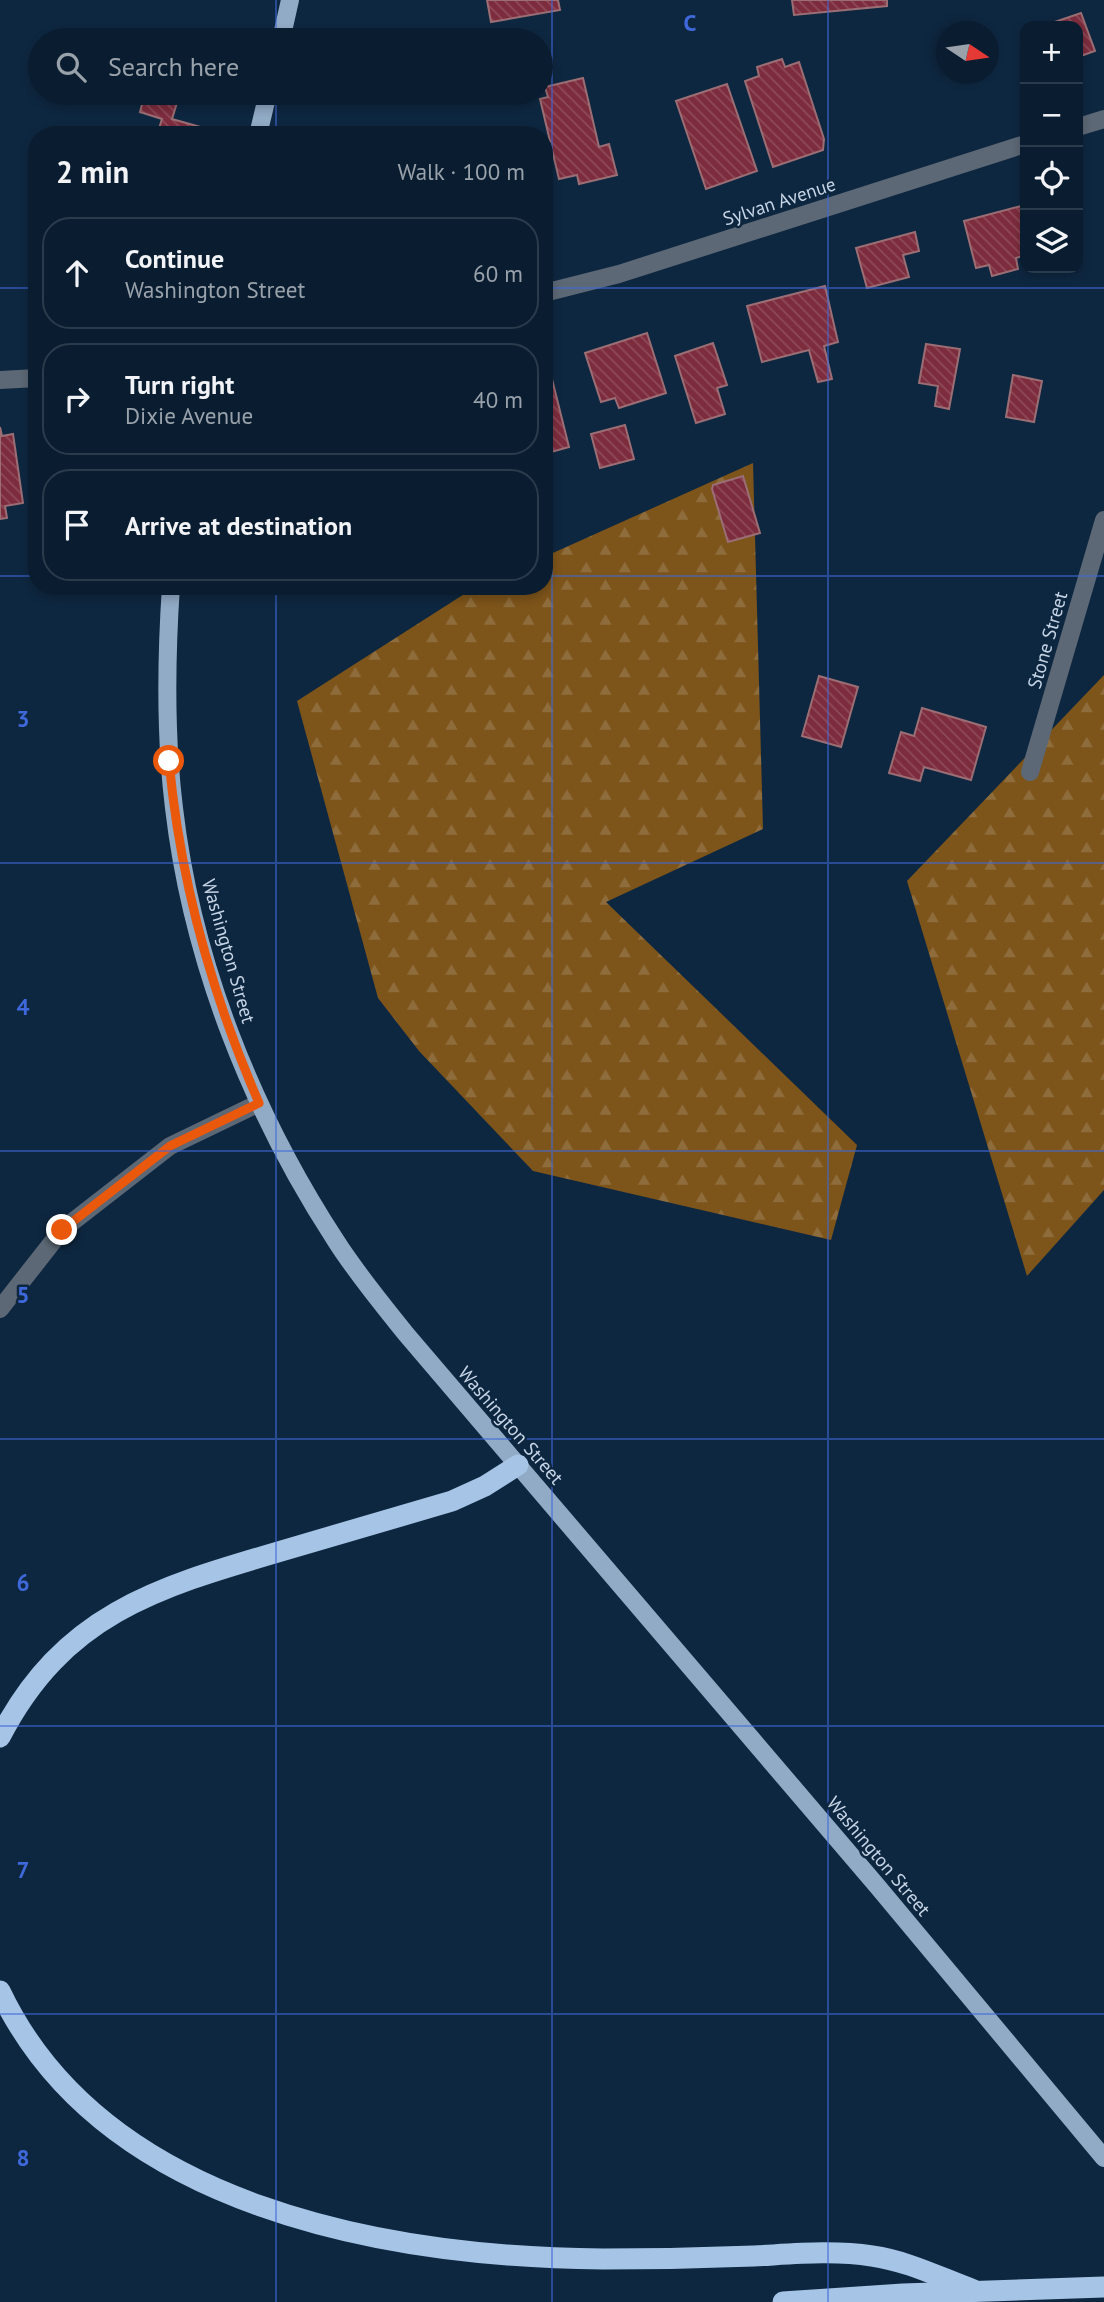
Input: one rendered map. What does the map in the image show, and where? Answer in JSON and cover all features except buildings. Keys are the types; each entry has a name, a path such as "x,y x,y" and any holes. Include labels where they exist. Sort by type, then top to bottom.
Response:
{"highway":[{"path":"0,1737 21,1699 49,1664 88,1629 120,1609 182,1581 452,1501 485,1486 518,1465"},
{"path":"0,1991 36,2052 74,2094 118,2131 178,2169 278,2213 387,2240 514,2255 677,2259 852,2253 901,2263 974,2290"},
{"path":"783,2302 974,2290 1104,2287"}],"main road":[{"path":"284,28 290,0"},
{"path":"260,126 265,105"},
{"name":"Washington Street","path":"171,595 169,761 182,861 200,939 215,990 259,1103 285,1154 337,1243 406,1334 878,1887 1104,2158"}],"street":[{"path":"1083,125 1104,119"},
{"name":"Sylvan Avenue","path":"553,291 619,274 1020,146"},
{"path":"0,380 28,378"},
{"name":"Stone Street","path":"1030,772 1104,520"},
{"path":"0,1309 62,1230 170,1146 259,1103"}],"green space":[{"path":"753,463 763,829 606,902 857,1145 831,1240 533,1171 419,1051 378,998 297,701 463,595 553,595 553,553"},
{"path":"1104,675 1104,1190 1027,1276 907,881"}],"route":[{"path":"62,1230 170,1146 259,1103 215,990 200,939 182,861 169,761"}]}
